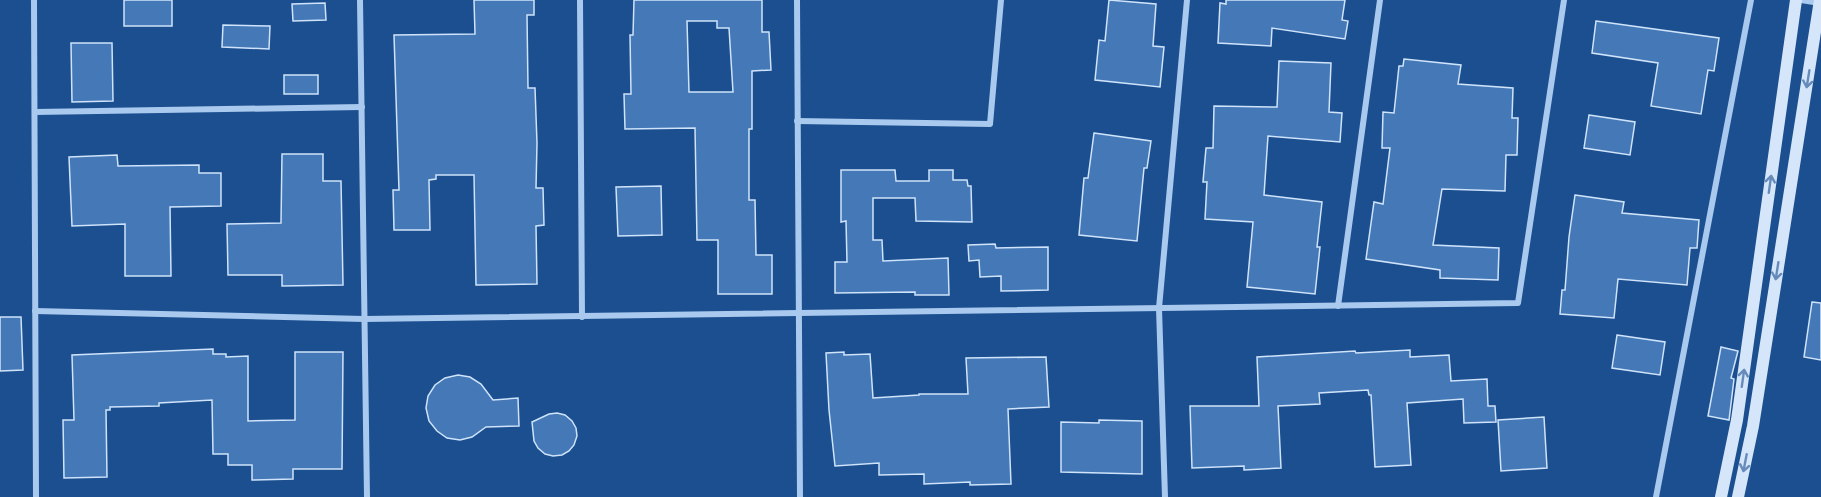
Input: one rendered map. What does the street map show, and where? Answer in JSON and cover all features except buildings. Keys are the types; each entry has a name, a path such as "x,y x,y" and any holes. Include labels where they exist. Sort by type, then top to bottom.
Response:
{"street":[{"path":"34,0 36,497"},
{"path":"360,0 367,497"},
{"path":"580,0 582,317"},
{"path":"797,0 800,497"},
{"path":"797,121 990,124 1001,0"},
{"path":"1165,497 1160,308 1187,0"},
{"path":"1338,306 1380,0"},
{"path":"35,311 364,319 1518,303 1564,0"},
{"path":"1656,497 1751,0"},
{"path":"1721,497 1737,420 1796,0"},
{"path":"1738,497 1753,426 1820,1 1801,0"},
{"path":"35,112 362,107"}]}
